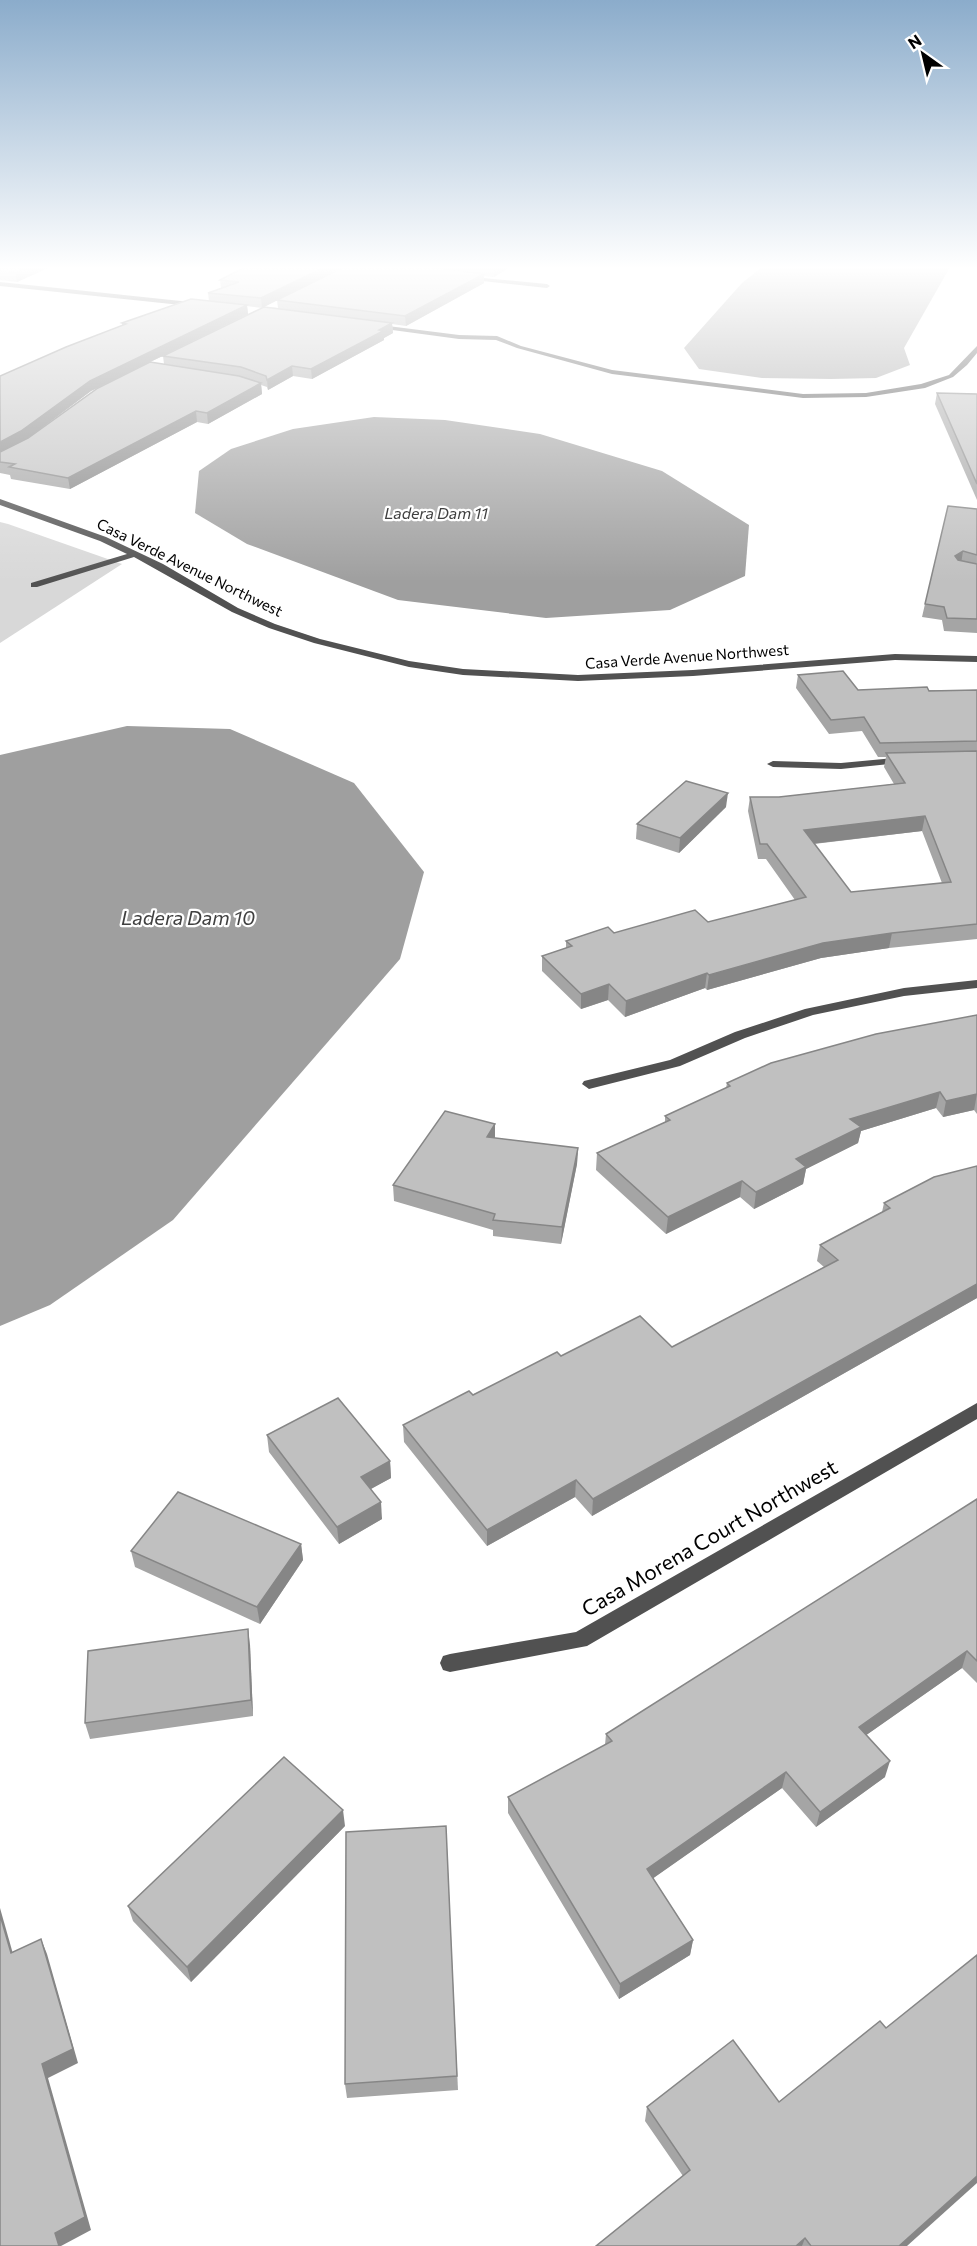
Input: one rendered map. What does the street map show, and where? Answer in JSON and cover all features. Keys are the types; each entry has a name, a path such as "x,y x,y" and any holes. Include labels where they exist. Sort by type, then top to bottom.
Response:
{"street":[{"path":"611,372 803,396 866,395 922,386 951,376 956,372"},
{"name":"Casa Verde Avenue Northwest","path":"0,502 56,520 135,554 234,609 272,626 317,641 409,664 463,672 578,678 621,677 896,657 977,659"},
{"path":"34,585 135,554"},
{"path":"773,764 841,766 912,760"},
{"path":"589,1084 675,1063 740,1035 810,1012 904,992 977,984"},
{"name":"Casa Morena Court Northwest","path":"450,1663 580,1640 977,1410"}],"shaded area":[{"path":"0,522 8,524 122,564 0,643"}],"water":[{"path":"719,372 892,372 876,378 762,378"},
{"name":"Ladera Dam 11","path":"374,417 445,420 540,434 662,471 749,525 745,576 670,610 546,618 398,600 247,544 195,513 199,471 231,449 293,429"},
{"name":"Ladera Dam 10","path":"127,726 230,729 354,783 424,872 400,959 173,1220 50,1305 0,1326 0,755"}],"building":[{"path":"10,372 109,372 90,381 21,431 0,442 0,376"},
{"path":"130,372 212,372 239,376 261,383 207,413 196,411 68,478 9,467 15,464 0,462 0,452 28,438 98,388"},
{"path":"254,372 282,372 267,380 266,376"},
{"path":"937,393 977,394 977,484"},
{"path":"948,506 977,509 977,555 963,551 955,556 958,560 977,564 977,619 947,618 944,607 925,604"},
{"path":"843,671 858,690 927,687 929,691 977,690 977,741 880,743 864,717 831,720 798,675"},
{"path":"977,751 977,924 823,943 709,975 707,973 626,1001 609,984 581,994 542,956 572,946 566,941 608,927 614,933 695,910 708,922 806,897 767,844 760,844 750,797 779,797 905,783 886,753","holes":["925,816 951,882 851,892 804,830"]},
{"path":"686,781 728,793 680,838 637,824"},
{"path":"977,1015 977,1094 946,1101 940,1092 850,1119 861,1127 796,1159 806,1167 756,1192 742,1181 668,1217 597,1153 670,1120 665,1116 730,1086 727,1083 771,1063 876,1034"},
{"path":"445,1111 495,1124 487,1137 578,1148 562,1227 493,1220 495,1214 393,1185"},
{"path":"977,1166 977,1284 593,1499 576,1480 487,1530 403,1425 469,1391 473,1395 557,1352 561,1356 640,1316 672,1347 838,1260 820,1245 890,1208 884,1203 934,1177"},
{"path":"338,1398 390,1461 361,1477 381,1502 337,1527 267,1435"},
{"path":"178,1492 301,1544 257,1607 131,1551"},
{"path":"977,1499 977,1661 967,1651 859,1727 890,1761 820,1812 786,1772 647,1869 693,1940 620,1984 508,1797 612,1741 606,1734"},
{"path":"248,1629 251,1700 85,1723 88,1651"},
{"path":"284,1757 343,1810 187,1967 128,1906"},
{"path":"446,1826 457,2076 345,2084 346,1832"},
{"path":"0,1915 11,1953 41,1939 73,2049 42,2064 85,2217 55,2233 59,2246 0,2246"},
{"path":"977,1955 977,2176 899,2246 811,2246 805,2238 796,2246 596,2246 690,2170 647,2107 733,2040 779,2102 880,2021 886,2028"}]}
